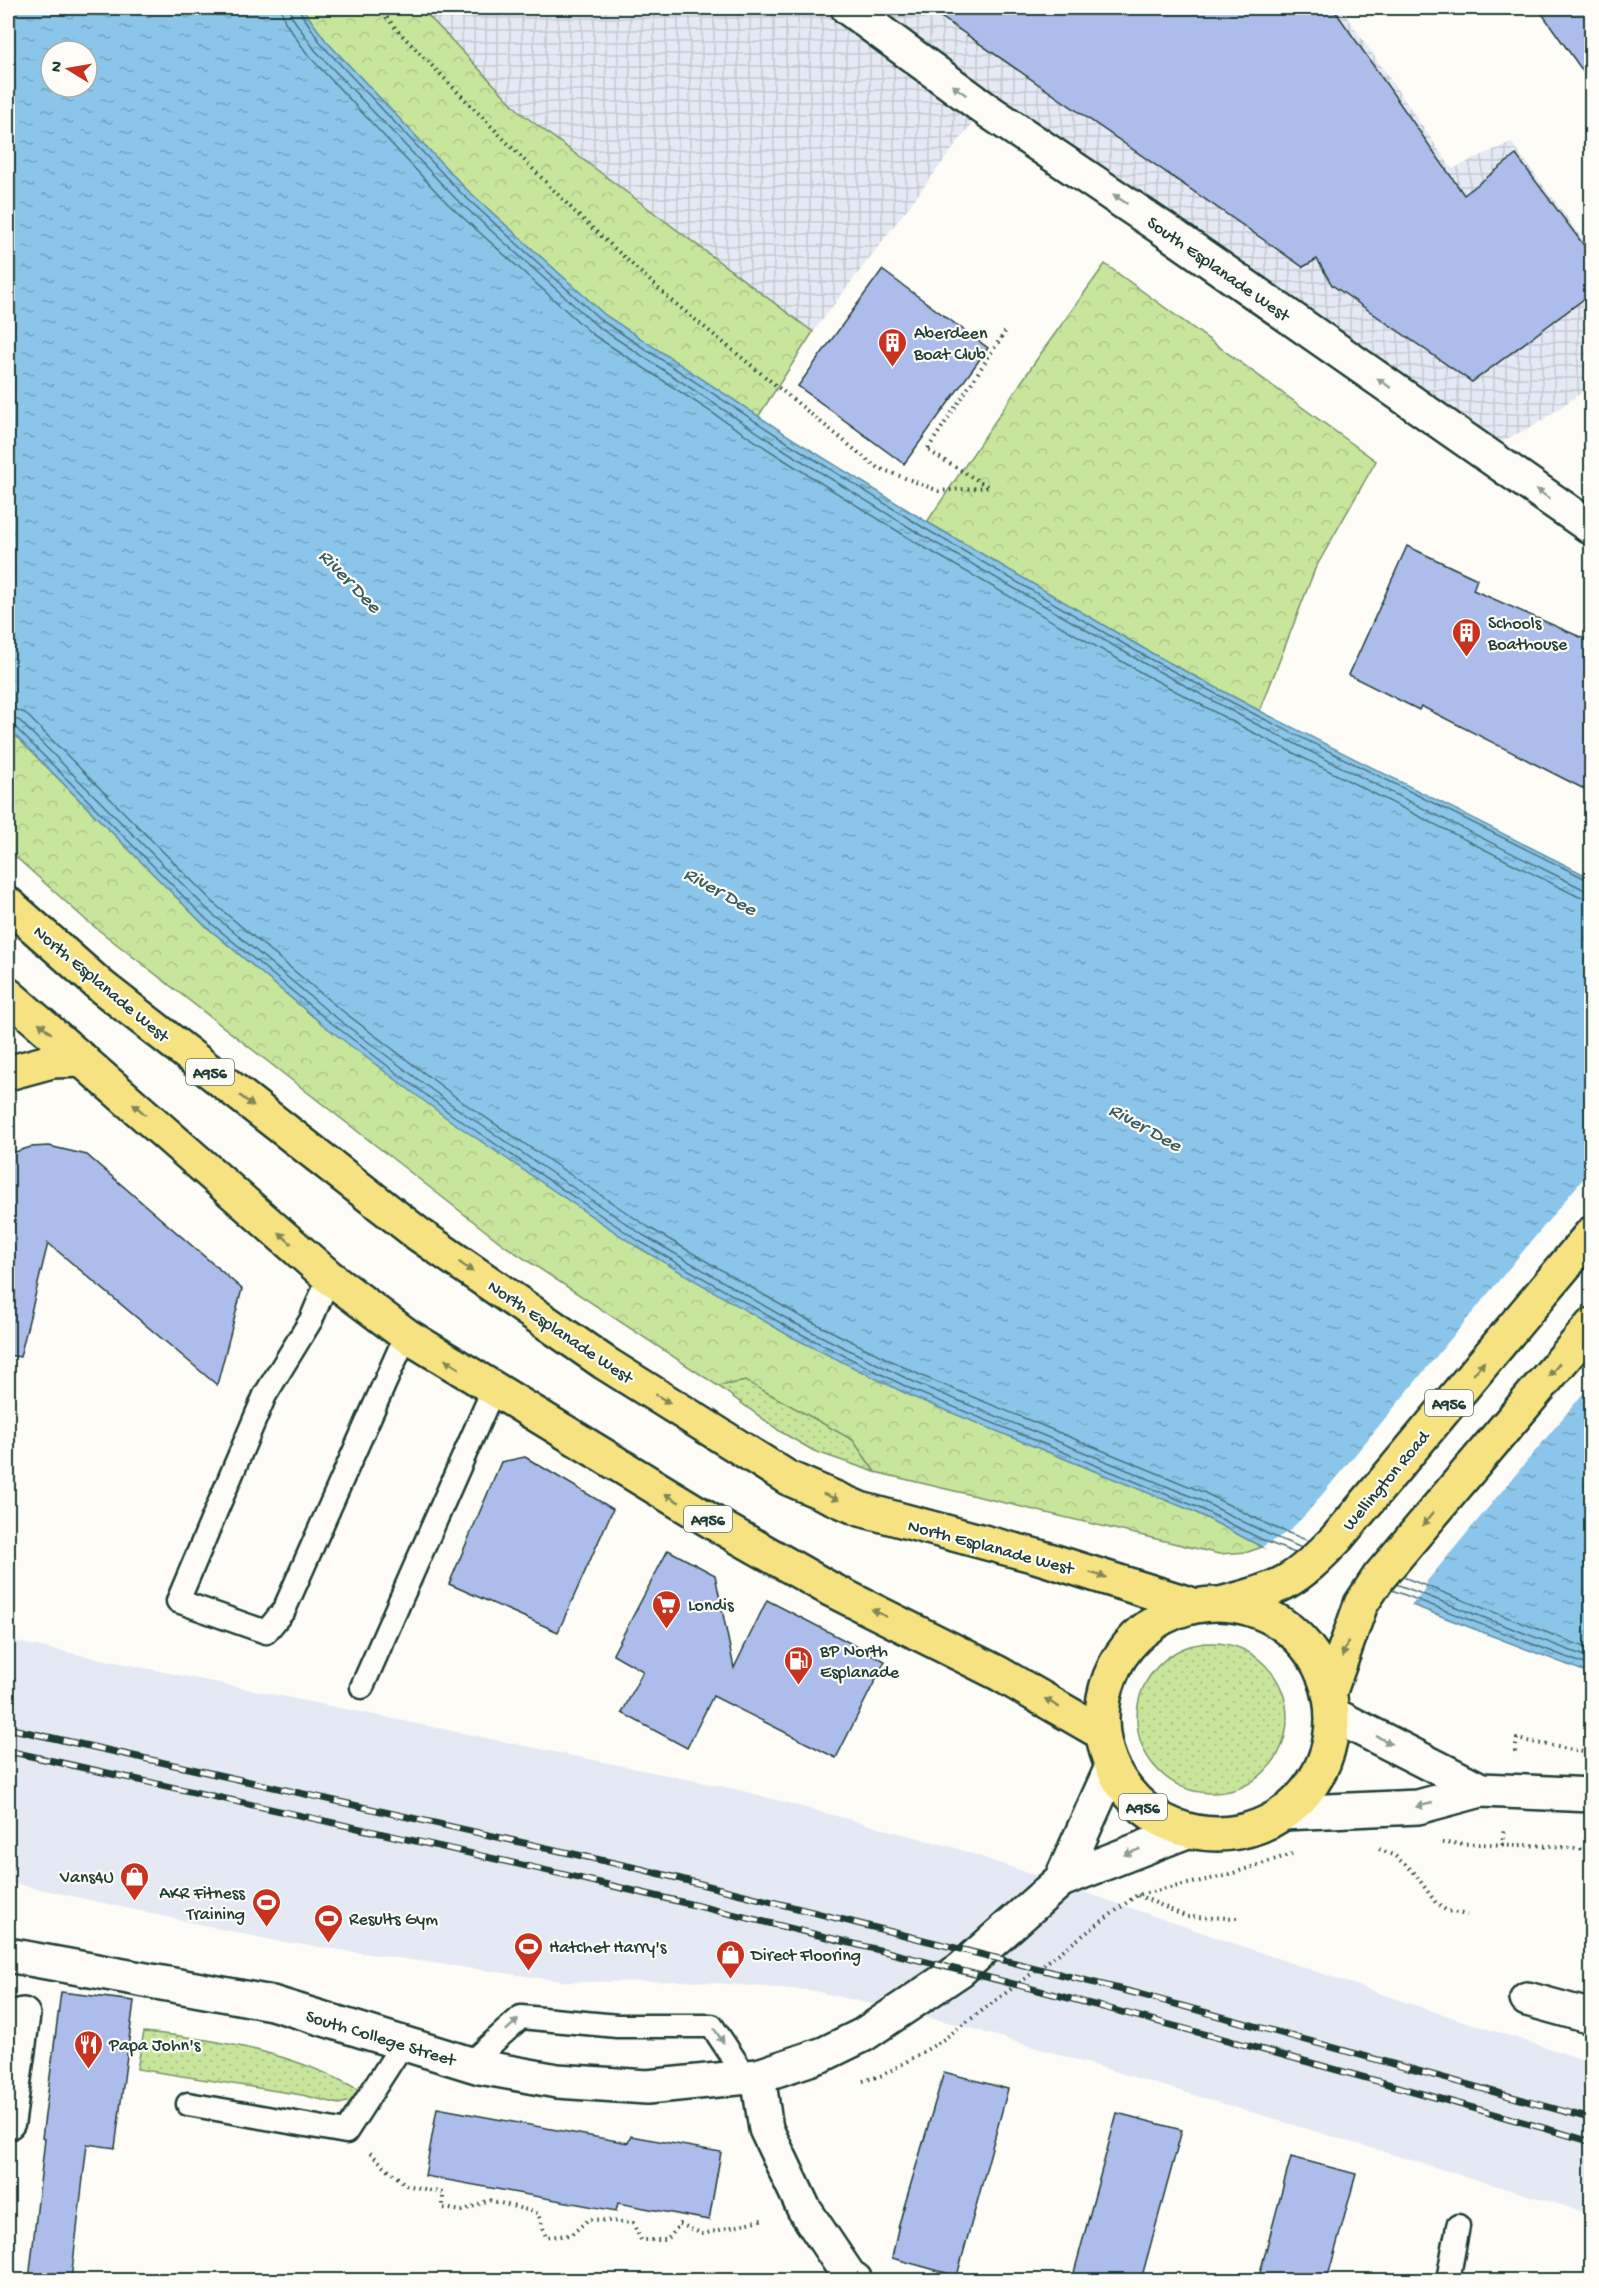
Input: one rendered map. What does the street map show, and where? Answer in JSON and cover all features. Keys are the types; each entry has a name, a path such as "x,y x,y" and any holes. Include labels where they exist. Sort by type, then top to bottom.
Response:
{"main road":[{"name":"North Esplanade West","path":"8,904 102,987 418,1234 605,1363 788,1478 860,1509 1208,1605"},
{"name":"A956","path":"8,995 329,1277 406,1335 492,1390 830,1589 1027,1689 1102,1733"},
{"path":"8,1073 52,1061 83,1060"},
{"name":"Wellington Road","path":"1208,1605 1268,1592 1305,1571 1337,1538 1592,1233"},
{"name":"A956","path":"1330,1704 1319,1665 1301,1640 1277,1621 1249,1609 1208,1605 1169,1615 1144,1630 1124,1651 1110,1676 1102,1704 1102,1733 1112,1767 1130,1796 1155,1817 1187,1831 1220,1835 1253,1829 1283,1814 1310,1786 1327,1752 1330,1704 1361,1604 1380,1577 1592,1325"}],"street":[{"name":"South Esplanade West","path":"848,8 984,108 1178,238 1592,528"},
{"path":"1330,1704 1481,1790"},
{"name":"South College Street","path":"1061,1880 1112,1767"},
{"path":"1283,1814 1418,1807 1481,1790 1592,1795"},
{"name":"South College Street","path":"8,1955 272,2003 469,2064 557,2080 647,2087 752,2076 824,2054 863,2036 960,1970 1061,1880 1187,1831"},
{"path":"1527,1999 1592,2017"},
{"path":"8,2122 11,2068 23,2015"},
{"path":"752,2076 766,2129 804,2209 843,2268 855,2280"}],"lane":[{"path":"329,1277 311,1320 265,1395 178,1601 266,1632 284,1610 406,1335"},
{"path":"362,1687 492,1390"},
{"path":"469,2064 521,2017 617,2026 712,2026 752,2076"},
{"path":"188,2104 346,2132 402,2045"},
{"path":"1448,2280 1458,2226"}],"path":[{"path":"379,8 398,31 586,223 671,300 876,467 939,491 988,487 927,450 1005,332"},
{"path":"1517,1739 1592,1754"},
{"path":"1434,1843 1554,1846 1592,1851"},
{"path":"1374,1847 1395,1856 1413,1871 1436,1903 1447,1911 1467,1915"},
{"path":"940,2042 1137,1895 1224,1876 1298,1852"},
{"path":"1137,1895 1186,1917 1238,1918"},
{"path":"346,2132 406,2185 443,2193 444,2208 462,2211 489,2200 538,2213 546,2237 571,2235 589,2219 633,2223 641,2240 667,2240 680,2224 703,2234 804,2209"}],"shaded area":[{"path":"421,8 1341,8 1452,169 1511,142 1591,250 1591,386 1535,425 1482,451 984,108 813,332 521,113"},
{"path":"8,1640 735,1789 952,1847 1411,2004 1591,2062 1591,2214 960,2025 815,1991 693,1981 568,1982 276,1941 8,1882"}],"green space":[{"path":"302,8 421,8 521,113 813,332 758,417 605,315 465,188 326,41"},
{"path":"1105,264 1376,461 1315,569 1260,711 1153,654 927,522 1039,356"},
{"path":"8,728 202,923 322,1024 1195,1512 1262,1547 1248,1552 1219,1554 875,1472 853,1440 746,1381 718,1386 505,1246 87,921 8,850"},
{"path":"746,1381 853,1440 875,1472 814,1451 781,1432 718,1386"},
{"path":"1212,1643 1241,1648 1254,1655 1265,1665 1275,1676 1282,1689 1287,1718 1282,1747 1275,1760 1265,1771 1254,1781 1241,1788 1212,1793 1183,1788 1170,1781 1159,1771 1149,1760 1142,1747 1137,1718 1142,1689 1149,1676 1159,1665 1170,1655 1183,1648"},
{"path":"144,2032 200,2039 282,2057 334,2077 359,2090 358,2099 339,2104 302,2095 137,2069"}],"water":[{"name":"River Dee","path":"8,8 302,8 326,41 465,188 605,315 793,439 927,522 1153,654 1260,711 1591,878 1591,1674 1262,1547 1195,1512 913,1397 788,1335 636,1246 448,1119 322,1024 202,923 8,728"}],"pier":[{"path":"1591,1169 1591,1384 1427,1581 1424,1590 1410,1607 1277,1556 1262,1547 1289,1531 1307,1513"}],"building":[{"path":"928,8 1333,8 1464,195 1516,155 1592,256 1592,293 1472,382 1332,285 1317,259 1303,267"},
{"path":"1538,8 1592,8 1592,84 1560,39"},
{"name":"Aberdeen Boat Club","path":"882,270 988,348 904,464 798,386"},
{"name":"Schools Boathouse","path":"1407,546 1477,579 1473,590 1592,642 1592,793 1421,706 1419,710 1349,675"},
{"path":"49,1146 87,1155 242,1289 217,1385 48,1243 20,1357 8,1355 8,1154 31,1147"},
{"path":"525,1457 613,1509 558,1632 449,1584 501,1462"},
{"path":"668,1550 715,1575 734,1668 767,1600 885,1661 836,1758 713,1696 687,1748 622,1713 643,1671 613,1654"},
{"name":"Papa John's","path":"61,1992 134,2001 115,2148 87,2144 71,2280 29,2280 45,2139 42,2138"},
{"path":"944,2072 1008,2089 957,2276 892,2258 899,2224"},
{"path":"437,2108 628,2143 631,2136 721,2152 709,2220 618,2203 616,2211 425,2176"},
{"path":"1117,2113 1182,2130 1141,2280 1072,2280"},
{"path":"1291,2157 1356,2174 1327,2280 1258,2280"}],"railway":[{"path":"8,1728 641,1869 1139,1994 1592,2119"},
{"path":"8,1751 725,1912 1222,2039 1592,2142"}],"place":[{"name":"Aberdeen Boat Club","path":"893,368"},
{"name":"Schools Boathouse","path":"1467,658"},
{"name":"Londis","path":"667,1630"},
{"name":"BP North Esplanade","path":"799,1686"},
{"name":"Vans4U","path":"135,1902"},
{"name":"AKR Fitness Training","path":"266,1928"},
{"name":"Results Gym","path":"328,1944"},
{"name":"Hatchet Harry's","path":"528,1972"},
{"name":"Direct Flooring","path":"730,1980"},
{"name":"Papa John's","path":"88,2070"}]}
